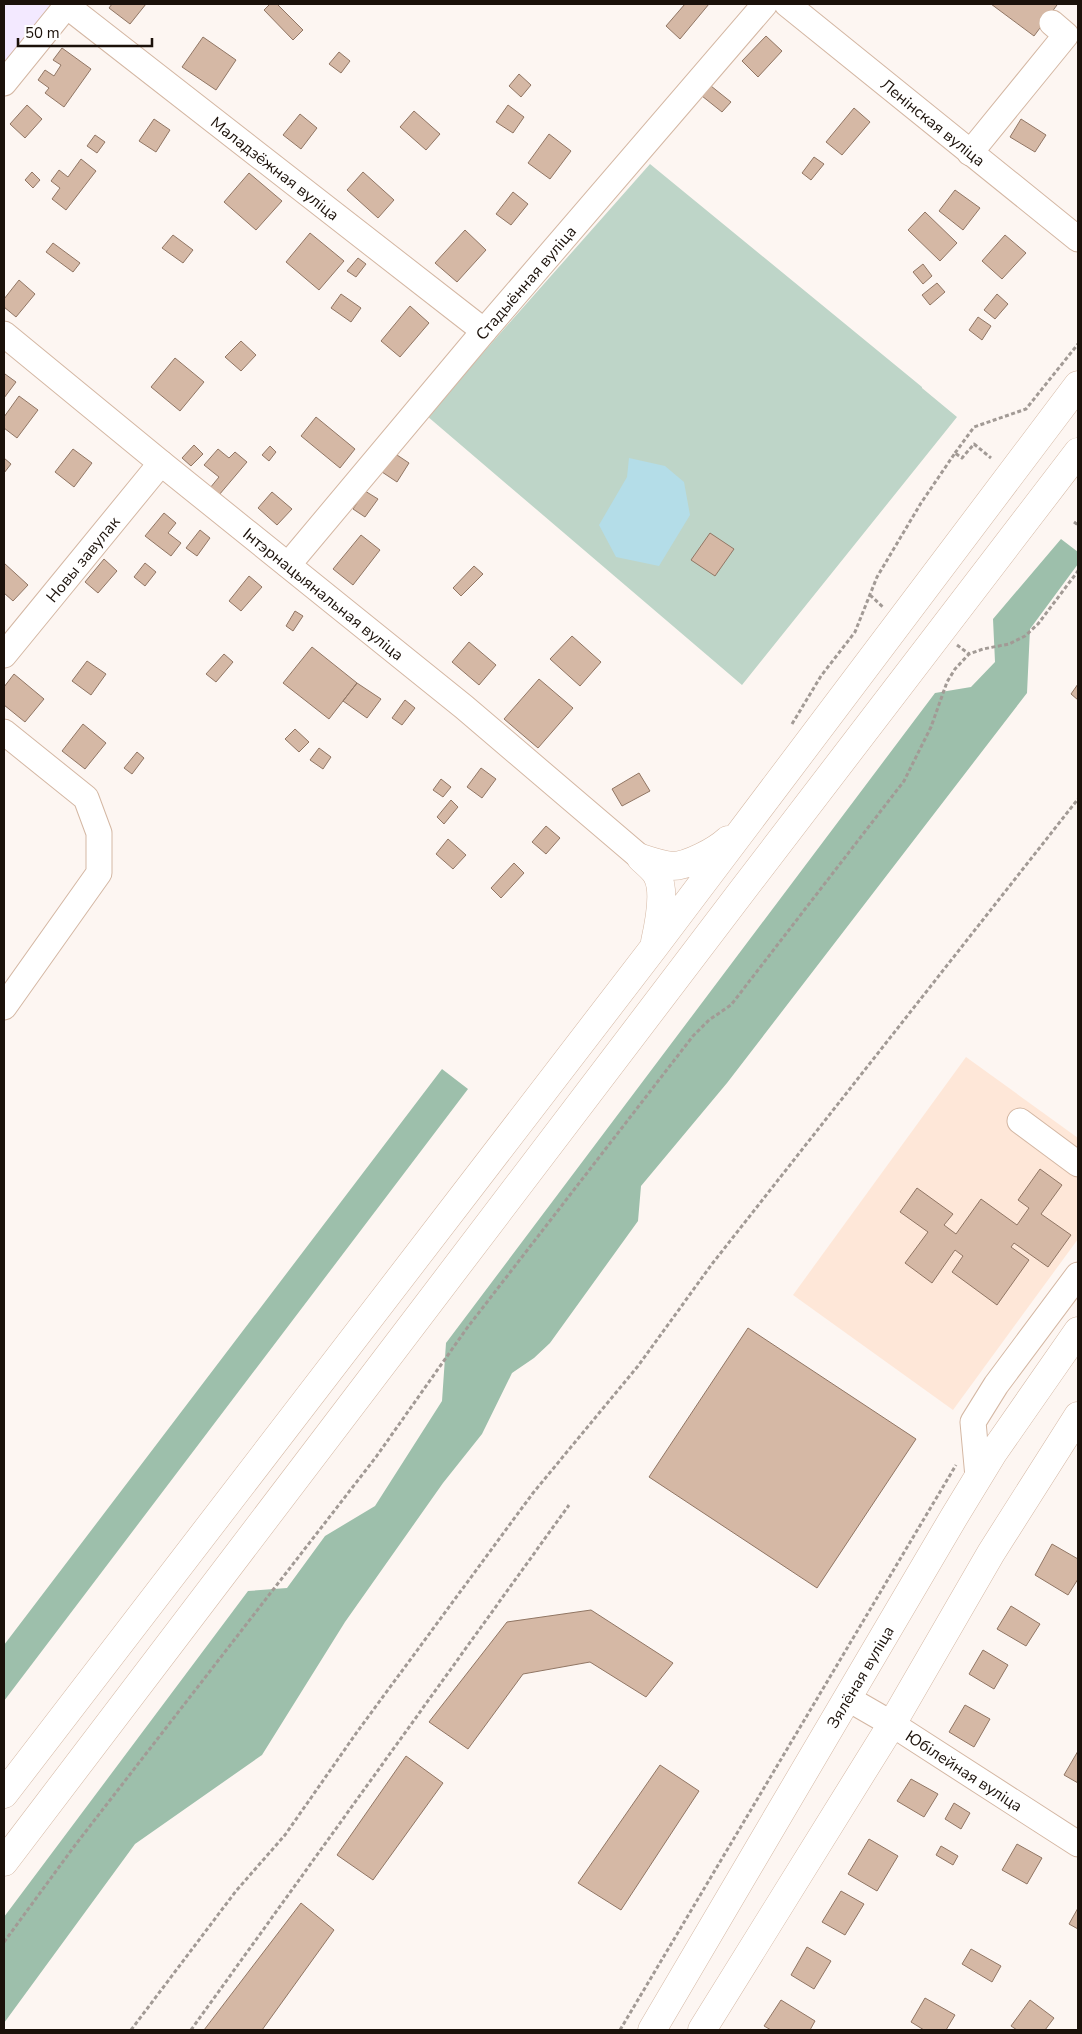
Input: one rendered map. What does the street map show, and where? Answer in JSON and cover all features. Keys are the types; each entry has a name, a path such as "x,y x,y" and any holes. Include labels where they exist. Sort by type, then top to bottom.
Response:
{"main road":[{"path":"4,1794 654,946 1078,385"},
{"path":"4,1862 1078,452"},
{"path":"641,858 671,866 682,864 705,855 726,843 746,825"},
{"path":"641,858 657,875 661,888 660,918 654,946"},
{"name":"Зялёная вуліца","path":"652,2030 847,1698 968,1470 1078,1331"},
{"path":"702,2030 892,1724 991,1553 1078,1416"}],"street":[{"name":"Стадыённая вуліца","path":"288,565 484,331 765,4"},
{"name":"Ленінская вуліца","path":"787,4 1078,239"},
{"name":"Маладзёжная вуліца","path":"68,5 484,331"},
{"path":"4,83 68,5"},
{"path":"970,153 1066,35 1052,23"},
{"name":"Інтэрнацыянальная вуліца","path":"4,334 160,464 464,707 641,858"},
{"name":"Новы завулак","path":"4,655 160,464"},
{"path":"4,732 86,798 99,833 99,873 4,1007"},
{"path":"1020,1121 1078,1164"},
{"path":"968,1470 973,1422 996,1385 1078,1275"},
{"name":"Юбілейная вуліца","path":"847,1698 892,1724 1078,1844"}],"path":[{"path":"788,731 821,676 855,632 877,577 921,503 974,427 1026,409 1078,344"},
{"path":"955,453 962,458 974,444 991,458"},
{"path":"1074,522 1078,525"},
{"path":"4,1942 76,1844 376,1457 467,1328 693,1036 709,1020 731,1004 904,781 931,727 947,682 955,670 969,654 1009,644 1025,636 1038,624 1078,571"},
{"path":"131,2030 236,1890 284,1835 357,1732 533,1493 638,1366 718,1256 1078,799"},
{"path":"620,2030 968,1470"},
{"path":"191,2030 569,1505"}],"shaded area":[{"path":"4,4 52,4 4,64"},
{"path":"966,1057 1078,1138 1078,1239 953,1410 793,1295"}],"green space":[{"path":"650,164 957,417 742,685 427,416"},
{"path":"1061,539 1078,552 1078,564 1030,629 1027,693 727,1083 641,1186 638,1221 550,1343 534,1358 512,1373 482,1434 443,1483 345,1622 262,1755 135,1844 4,2023 4,1917 248,1591 287,1588 325,1536 375,1506 442,1401 446,1343 935,693 971,687 995,662 993,619"},
{"path":"442,1069 468,1089 4,1701 4,1645"}],"water":[{"path":"629,458 665,466 684,482 690,515 659,566 616,557 599,525 627,477"}],"building":[{"path":"112,4 146,4 130,24 109,8"},
{"path":"270,4 277,4 303,30 293,40 264,10"},
{"path":"685,4 709,4 680,39 666,26"},
{"path":"991,4 1055,4 1057,5 1034,36"},
{"path":"766,36 782,51 758,77 742,61"},
{"path":"203,37 236,60 216,90 182,67"},
{"path":"62,48 91,69 64,107 45,93 49,88 38,80 45,70 54,76 61,65 53,60"},
{"path":"339,52 350,61 341,73 329,64"},
{"path":"519,74 531,85 521,97 509,86"},
{"path":"711,86 731,102 722,112 702,96"},
{"path":"27,105 42,119 25,138 10,124"},
{"path":"508,105 524,117 513,133 496,122"},
{"path":"854,108 870,122 842,155 826,142"},
{"path":"414,111 440,134 426,150 400,127"},
{"path":"300,114 317,128 301,149 283,135"},
{"path":"154,119 170,130 156,152 139,141"},
{"path":"1021,119 1046,135 1035,152 1010,137"},
{"path":"549,134 571,151 550,179 528,163"},
{"path":"95,135 105,142 97,153 87,146"},
{"path":"814,157 824,164 811,180 802,173"},
{"path":"81,159 96,171 66,210 52,199 60,188 51,181 59,170 68,177"},
{"path":"32,172 40,180 33,188 25,180"},
{"path":"363,172 394,200 378,218 347,190"},
{"path":"249,173 282,201 256,230 224,202"},
{"path":"955,190 980,208 963,230 939,211"},
{"path":"513,192 528,204 511,225 496,214"},
{"path":"925,212 957,243 940,261 908,230"},
{"path":"465,230 486,250 457,282 435,263"},
{"path":"310,233 344,261 319,290 286,262"},
{"path":"173,235 193,250 183,263 162,248"},
{"path":"1005,235 1026,253 1002,279 982,261"},
{"path":"53,243 80,263 73,272 46,252"},
{"path":"358,258 366,264 356,277 347,271"},
{"path":"923,264 932,276 923,284 913,272"},
{"path":"19,280 35,294 16,317 4,307 4,299"},
{"path":"937,283 945,292 930,305 922,295"},
{"path":"341,294 361,308 351,322 331,308"},
{"path":"997,294 1008,304 995,319 984,310"},
{"path":"410,306 429,323 400,357 381,341"},
{"path":"978,317 991,326 982,340 969,330"},
{"path":"241,341 256,355 241,371 225,357"},
{"path":"175,358 204,382 180,411 151,387"},
{"path":"4,375 16,382 4,398"},
{"path":"19,396 38,410 17,438 4,428 4,417"},
{"path":"316,417 355,449 340,468 301,436"},
{"path":"194,445 203,454 191,466 182,458"},
{"path":"270,446 276,452 269,461 262,455"},
{"path":"73,449 92,463 74,487 55,472"},
{"path":"218,449 229,458 235,452 247,462 219,495 210,488 219,477 204,465"},
{"path":"394,453 409,463 397,482 382,472"},
{"path":"4,458 11,464 4,473"},
{"path":"365,491 378,499 365,517 353,509"},
{"path":"272,492 292,509 277,525 258,508"},
{"path":"164,513 176,523 168,533 181,543 171,556 145,536"},
{"path":"200,530 210,538 197,556 186,548"},
{"path":"710,533 734,549 715,576 691,560"},
{"path":"361,535 380,550 353,585 333,569"},
{"path":"104,559 117,571 98,593 85,582"},
{"path":"4,563 28,585 13,601 4,593"},
{"path":"145,563 156,572 145,586 134,577"},
{"path":"474,566 483,574 461,596 453,588"},
{"path":"249,576 262,587 241,611 229,601"},
{"path":"295,611 303,616 293,631 286,626"},
{"path":"572,636 601,662 580,686 550,659"},
{"path":"469,642 496,665 479,685 452,662"},
{"path":"312,647 357,683 329,719 283,683"},
{"path":"224,654 233,662 216,682 206,674"},
{"path":"87,661 106,674 91,695 72,681"},
{"path":"14,674 44,699 25,722 4,705 4,687"},
{"path":"539,679 573,708 538,748 504,719"},
{"path":"357,683 381,699 367,718 343,701"},
{"path":"1078,684 1078,700 1071,694"},
{"path":"405,700 415,708 402,725 392,718"},
{"path":"83,724 106,743 85,769 62,751"},
{"path":"295,729 309,742 299,752 285,739"},
{"path":"319,748 331,757 323,769 310,760"},
{"path":"137,752 144,758 132,774 124,768"},
{"path":"481,768 496,779 482,798 467,787"},
{"path":"639,773 650,791 622,806 612,789"},
{"path":"441,779 451,787 443,797 433,790"},
{"path":"451,800 458,807 444,824 437,817"},
{"path":"546,826 560,838 546,854 532,842"},
{"path":"448,839 466,855 453,869 436,854"},
{"path":"514,863 524,873 501,898 491,888"},
{"path":"1040,1169 1062,1185 1041,1214 1071,1235 1048,1267 1014,1243 1011,1247 1029,1260 997,1305 952,1272 963,1256 955,1250 932,1283 905,1263 928,1232 900,1212 917,1188 953,1214 944,1225 956,1234 981,1199 1017,1225 1029,1208 1018,1200"},
{"path":"748,1328 916,1439 817,1588 649,1477"},
{"path":"1052,1544 1078,1559 1078,1579 1068,1595 1035,1575"},
{"path":"1011,1606 1040,1624 1026,1646 997,1629"},
{"path":"591,1610 673,1663 646,1697 590,1662 523,1674 468,1749 429,1722 507,1622"},
{"path":"983,1650 1008,1665 994,1689 969,1674"},
{"path":"965,1705 990,1719 974,1747 949,1732"},
{"path":"1078,1751 1078,1783 1064,1775"},
{"path":"406,1756 443,1783 373,1880 337,1855"},
{"path":"660,1765 699,1791 621,1910 578,1883"},
{"path":"911,1779 938,1794 924,1817 897,1801"},
{"path":"954,1803 970,1813 961,1829 945,1819"},
{"path":"869,1839 898,1856 877,1891 848,1874"},
{"path":"1017,1844 1042,1858 1027,1884 1002,1870"},
{"path":"941,1846 958,1856 953,1865 936,1855"},
{"path":"841,1891 864,1904 845,1935 822,1922"},
{"path":"301,1903 334,1930 262,2030 204,2030"},
{"path":"1078,1908 1078,1929 1069,1924"},
{"path":"807,1947 831,1961 814,1989 791,1975"},
{"path":"971,1949 1001,1966 992,1982 962,1964"},
{"path":"925,1998 955,2015 946,2030 924,2030 911,2022"},
{"path":"781,2000 815,2021 810,2030 771,2030 764,2026"},
{"path":"1030,2000 1054,2018 1045,2030 1017,2030 1011,2026"}]}
